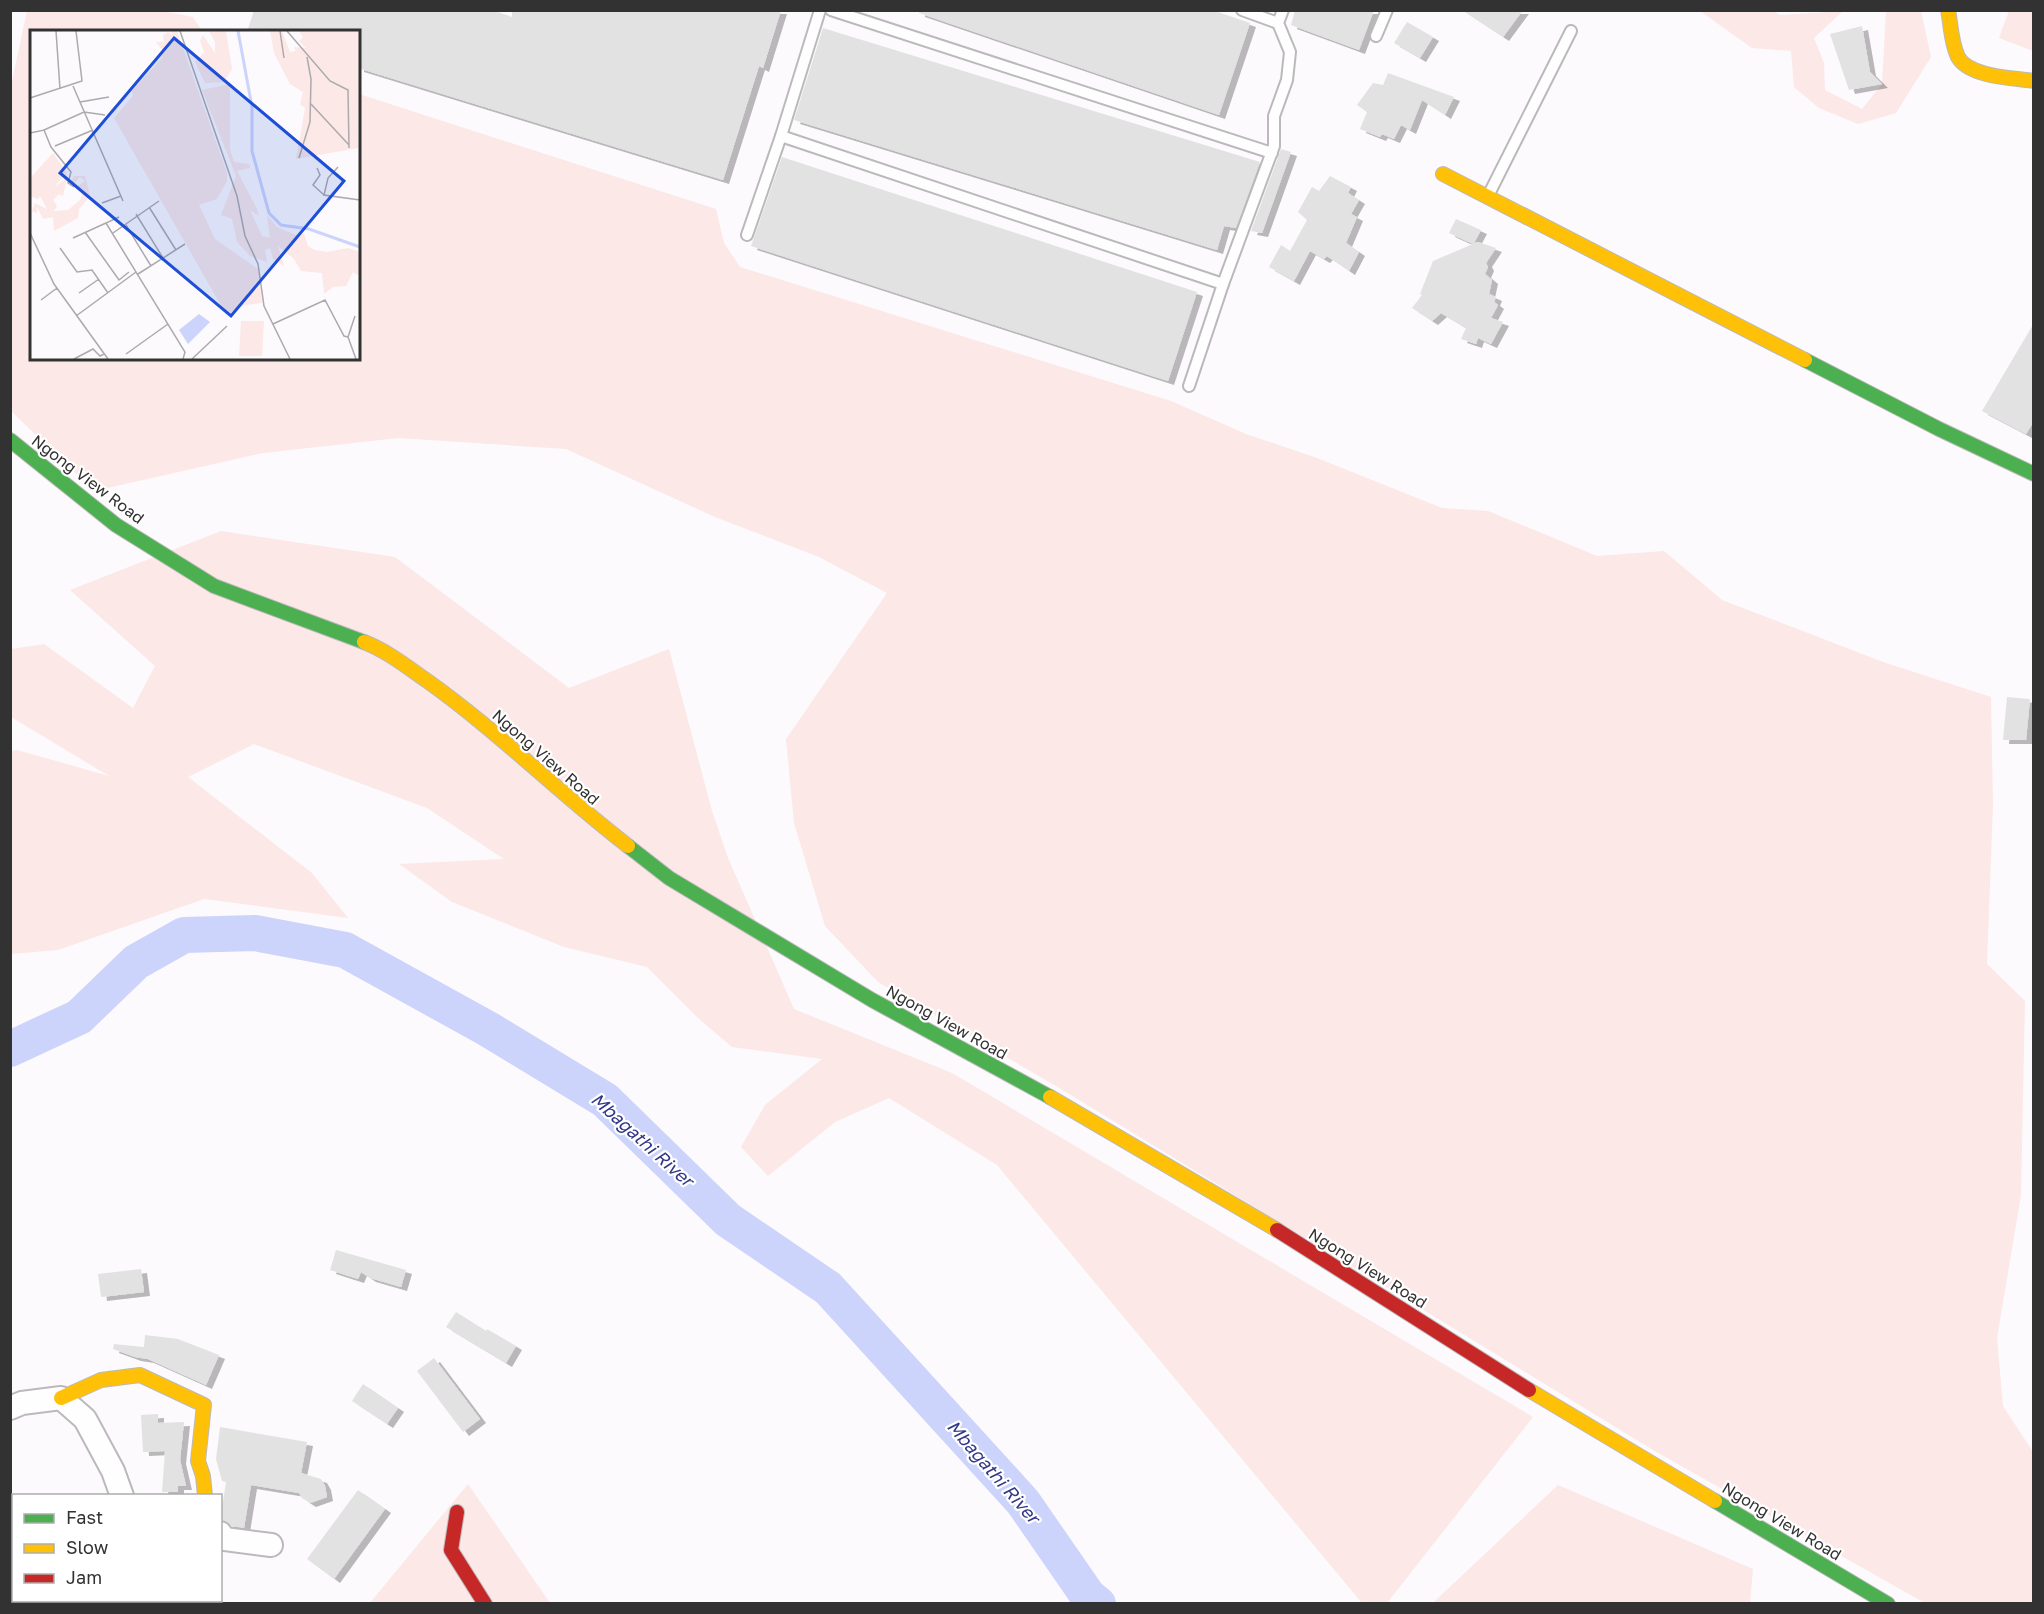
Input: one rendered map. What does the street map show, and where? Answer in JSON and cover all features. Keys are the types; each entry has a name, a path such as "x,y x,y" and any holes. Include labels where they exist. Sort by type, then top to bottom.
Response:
{"street":[{"path":"1948,10 1956,51 1962,64 1973,70 2034,81"},
{"path":"1443,174 1714,315 1939,429 2034,474"},
{"name":"Ngong View Road","path":"13,442 116,525 214,586 321,624 380,648 447,695 531,764 587,816 669,878 872,1000 1049,1096 1252,1214 1538,1396 1888,1604"},
{"path":"10,1408 22,1403 61,1398 101,1380 140,1375 204,1405 198,1461 206,1494"},
{"path":"61,1398 85,1419 113,1471 121,1494"},
{"path":"457,1512 451,1550 485,1604"},
{"path":"222,1535 225,1539 271,1545"}],"lane":[{"path":"747,235 820,10"},
{"path":"831,10 1272,153"},
{"path":"1242,10 1278,23"},
{"path":"1189,386 1223,284 1274,146 1274,116 1287,80 1290,52 1278,23 1283,10"},
{"path":"1376,36 1387,10"},
{"path":"1488,196 1571,31"},
{"path":"781,136 1223,284"}],"shaded area":[{"path":"27,11 163,11 193,17 201,30 30,30 30,360 360,360 360,94 716,209 724,243 740,267 1171,401 1246,434 1317,458 1442,508 1488,511 1597,556 1664,551 1722,600 1883,662 1991,697 1993,805 1987,964 2025,1001 2021,1195 1997,1338 2003,1406 2033,1452 2033,1603 1925,1603 1658,1453 1056,1086 878,982 825,926 794,823 786,739 887,593 819,557 715,517 566,449 398,438 263,453 94,491 11,411 10,90"},
{"path":"1700,11 1774,11 1780,15 1843,11 1814,38 1824,63 1825,90 1862,109 1882,84 1886,11 1921,11 1931,57 1896,113 1858,124 1819,108 1794,87 1791,51 1752,48"},
{"path":"2009,11 2033,11 2033,51 1999,38"},
{"path":"221,531 395,557 569,688 669,649 712,811 728,858 794,1009 952,1073 1533,1417 1387,1603 1362,1603 997,1165 889,1098 835,1122 768,1176 741,1147 765,1105 822,1059 732,1047 698,1018 647,967 564,947 452,902 399,864 504,859 427,808 254,744 188,777 312,873 348,918 204,899 58,950 11,954 11,751 17,750 109,776 11,717 11,649 44,644 133,708 155,666 70,590"},
{"path":"468,1484 550,1603 369,1604"},
{"path":"1558,1485 1753,1569 1750,1603 1435,1603"}],"building":[{"path":"254,10 492,10 512,17 512,10 781,10 763,68 759,66 723,180 360,69 360,30 248,30"},
{"path":"919,10 1212,10 1250,23 1219,115 919,13"},
{"path":"1295,10 1374,10 1359,50 1291,25"},
{"path":"1462,10 1523,10 1503,37"},
{"path":"1407,22 1433,37 1420,58 1394,43"},
{"path":"1862,26 1870,72 1882,84 1849,90 1830,34"},
{"path":"823,28 1260,162 1236,228 1224,226 1217,250 794,120"},
{"path":"1388,73 1454,97 1445,115 1422,100 1410,130 1401,125 1394,139 1382,134 1380,137 1360,129 1367,112 1357,105 1373,83 1383,85"},
{"path":"1281,149 1291,152 1262,233 1251,231"},
{"path":"782,157 1197,292 1168,381 751,246"},
{"path":"1330,176 1351,187 1348,193 1359,200 1351,214 1357,217 1346,243 1359,252 1349,271 1327,256 1324,259 1310,251 1294,281 1269,267 1281,245 1290,251 1307,220 1298,212 1312,187 1319,191"},
{"path":"1456,219 1481,230 1474,243 1478,242 1496,248 1486,263 1488,267 1485,274 1492,280 1489,294 1496,297 1494,302 1498,305 1491,318 1503,322 1491,344 1478,338 1476,344 1461,339 1466,328 1441,313 1432,321 1412,308 1422,295 1420,294 1433,261 1473,244 1449,233"},
{"path":"2034,323 2034,421 2026,434 1982,411"},
{"path":"2007,697 2030,699 2026,740 2003,740"},
{"path":"336,1250 406,1270 401,1287 370,1278 361,1272 358,1279 330,1270"},
{"path":"141,1269 144,1292 101,1297 98,1274"},
{"path":"456,1312 516,1346 506,1363 446,1327"},
{"path":"145,1335 178,1339 219,1355 206,1385 148,1359 113,1349 114,1344 144,1347"},
{"path":"434,1358 480,1419 463,1432 417,1371"},
{"path":"363,1384 398,1408 387,1424 352,1401"},
{"path":"158,1414 158,1423 184,1422 180,1460 186,1486 178,1486 178,1492 162,1492 165,1451 143,1452 141,1415"},
{"path":"220,1427 307,1442 301,1473 321,1479 327,1497 310,1503 299,1493 251,1485 244,1528 232,1526 222,1520 226,1482 222,1481 216,1459"},
{"path":"358,1490 385,1509 334,1579 307,1559"}],"waterway":[{"name":"Mbagathi River","path":"10,1049 79,1017 136,962 184,935 255,933 345,950 488,1029 605,1100 728,1220 828,1288 1023,1502 1088,1596 1098,1604"}],"traffic: fast":[{"path":"1805,360 1939,429 2034,474"},
{"path":"10,440 116,525 214,586 364,642"},
{"path":"628,846 669,878 872,1000 1050,1097"},
{"path":"1715,1501 1888,1604"}],"traffic: slow":[{"path":"1948,10 1954,46 1958,57 1964,64 1981,73 2034,81"},
{"path":"1443,174 1805,360"},
{"path":"364,642 396,659 453,700 628,846"},
{"path":"1050,1097 1277,1230"},
{"path":"61,1398 101,1380 140,1375 204,1405 198,1461 203,1476 205,1494"},
{"path":"1529,1390 1715,1501"}],"traffic: jam":[{"path":"1277,1230 1529,1390"},
{"path":"457,1512 451,1550 485,1604"}]}
